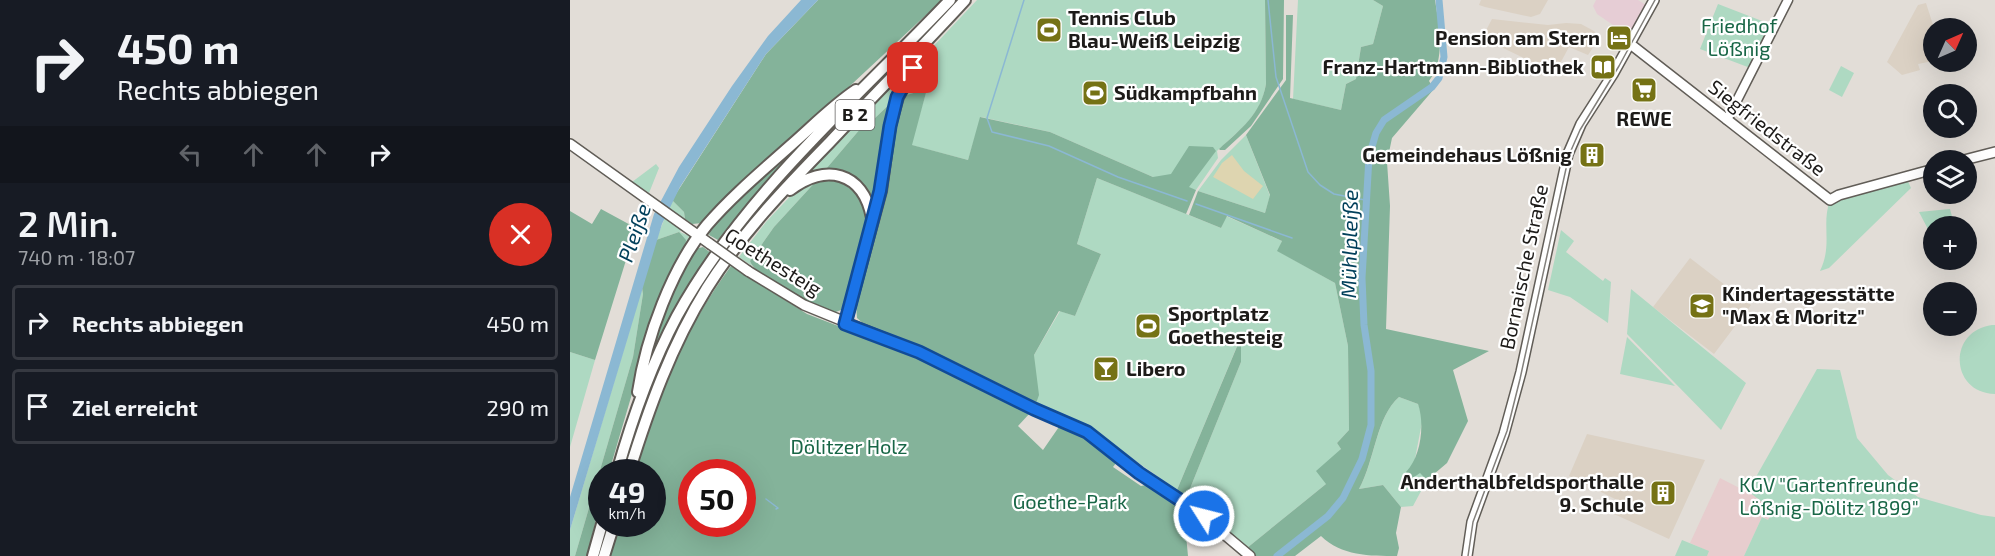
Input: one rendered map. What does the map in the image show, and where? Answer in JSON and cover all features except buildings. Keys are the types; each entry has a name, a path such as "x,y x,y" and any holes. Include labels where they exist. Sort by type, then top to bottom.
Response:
{"highway":[{"name":"B 2","path":"621,459 635,413 667,336 715,255 778,178 950,0"},
{"name":"B 2","path":"633,459 656,389 678,338 716,275 768,207 965,0"},
{"path":"845,324 880,191 897,97 942,24"},
{"path":"635,413 641,375 662,309 677,274 699,236 751,181 844,98 874,78"},
{"path":"768,207 807,178 826,174 837,175 855,184 860,190 869,206 872,221"},
{"path":"593,556 598,537"},
{"path":"604,556 610,537"}],"main road":[{"name":"Bornaische Straße","path":"1467,556 1472,522 1504,434 1521,372 1568,154 1581,124 1654,0"},
{"name":"Siegfriedstraße","path":"1628,46 1830,200 1839,195 1923,172"},
{"name":"Goethesteig","path":"570,144 748,271 804,305 845,324 919,352 1034,409 1087,432 1139,473 1187,503 1250,556"},
{"path":"1977,157 1995,152"}],"street":[{"path":"1727,120 1788,0"}],"shaded area":[{"path":"1481,0 1548,0 1540,14 1531,17 1479,5"},
{"path":"1596,0 1638,0 1649,7 1632,38 1597,14 1593,6"},
{"path":"1926,3 1931,18 1923,18 1923,63 1918,64 1920,70 1902,75 1887,62 1918,5"},
{"path":"1492,19 1548,25 1581,24 1600,37 1588,55 1569,47 1555,73 1482,38"},
{"name":"Kindertagesstätte \"Max & Moritz\"","path":"1690,258 1751,305 1714,354 1653,307"},
{"path":"1587,434 1705,460 1669,539 1614,514 1619,501 1569,476"},
{"path":"1720,478 1759,498 1773,510 1768,520 1762,517 1744,556 1707,556 1708,551 1690,543"}],"green space":[{"path":"818,0 942,0 703,223 692,224 685,219 684,212 672,200 766,54"},
{"name":"Südkampfbahn","path":"977,0 1265,0 1266,84 1263,95 1248,122 1217,151 1218,158 1196,190 1153,177 1050,132 981,117 968,160 911,145 927,89 903,96 929,51"},
{"path":"1265,0 1284,0 1283,79 1251,126 1225,150 1220,150 1249,120 1263,95 1266,84"},
{"path":"1298,0 1373,0 1383,6 1373,44 1361,47 1356,79 1346,84 1341,110 1293,99"},
{"path":"1373,0 1435,0 1440,42 1438,63 1429,81 1434,89 1392,138 1387,162 1390,206 1386,329 1489,351 1453,370 1468,421 1447,463 1427,480 1420,473 1411,479 1406,472 1415,458 1420,440 1421,421 1418,404 1399,397 1391,406 1380,427 1359,489 1383,485 1401,507 1396,533 1399,548 1397,556 1356,554 1338,548 1321,536 1295,556 1255,556 1247,548 1326,484 1316,471 1341,449 1337,443 1349,430 1348,346 1335,283 1277,251 1282,241 1227,216 1221,228 1189,215 1198,191 1265,213 1270,195 1246,135 1286,80 1286,15 1293,15 1290,98 1341,110 1346,84 1356,79 1361,47 1373,44 1383,6"},
{"name":"Friedhof Lößnig","path":"1718,4 1775,26 1753,69 1700,49"},
{"path":"1841,66 1854,73 1842,97 1829,90"},
{"path":"906,68 908,70 894,100 861,128 826,169 807,174"},
{"path":"927,89 912,145 968,160 980,117 1050,132 1153,177 1171,174 1189,146 1213,147 1216,151 1189,187 1196,190 1186,214 1097,178 1077,244 1101,254 1075,316 1059,311 1034,355 1039,395 1035,406 913,344 867,327 857,318 856,304 903,96"},
{"path":"894,100 873,204 841,172 826,169 861,128"},
{"path":"1246,135 1270,196 1265,213 1198,191 1221,160"},
{"path":"799,143 803,145 751,199 718,240 709,235 711,227"},
{"path":"656,164 659,168 649,193 632,182"},
{"path":"827,177 854,192 864,203 869,218 846,300 841,310 833,313 774,283 763,276 750,261 774,227 819,178"},
{"path":"1906,177 1911,188 1829,268 1820,271 1826,252 1826,218 1830,200"},
{"path":"819,178 774,227 750,261 752,266 739,257 766,222 797,189"},
{"name":"Sportplatz Goethesteig","path":"1097,178 1221,228 1226,216 1282,241 1278,251 1335,283 1348,346 1349,430 1337,443 1341,449 1326,484 1247,548 1187,496 1241,362 1240,339 1177,490 1086,426 1035,406 1034,355 1060,311 1075,316 1101,254 1077,244"},
{"path":"672,200 684,212 685,219 680,232 689,236 683,255 679,232 656,240"},
{"path":"601,209 636,228 595,360 570,352 570,211 592,224"},
{"path":"1950,209 1952,216 1923,216 1923,220 1919,212"},
{"path":"1561,230 1574,241 1566,252 1603,281 1605,278 1611,282 1608,323 1570,297 1548,290"},
{"path":"679,232 686,240 685,249 639,370 613,459 603,459 633,357 642,288 656,240"},
{"path":"703,247 711,253 659,344 652,348 674,286 695,249"},
{"name":"Dölitzer Holz","path":"731,266 807,314 911,354 1030,413 1018,426 1043,450 1063,421 1120,458 1113,467 1141,486 1155,483 1204,516 1186,535 1188,556 610,556 615,537 666,537 666,459 638,459 662,390 699,314"},
{"path":"642,288 633,357 603,459 591,459"},
{"path":"1631,289 1746,383 1721,430 1627,334"},
{"path":"1995,325 1995,394 1980,391 1969,384 1962,373 1961,349 1967,338 1977,336 1977,330"},
{"path":"1241,337 1241,362 1187,496 1177,490"},
{"path":"1627,337 1675,386 1620,374"},
{"path":"570,352 595,360 570,447"},
{"name":"KGV \"Gartenfreunde Lößnig-Dölitz 1899\"","path":"1817,369 1840,370 1857,438 1888,475 1918,497 1995,517 1995,556 1744,556 1762,517 1768,520 1773,511 1748,491"},
{"path":"1399,397 1418,404 1423,417 1414,464 1427,480 1413,506 1401,507 1383,485 1359,489 1385,416"},
{"path":"588,470 588,511 575,556 570,556 570,530"},
{"path":"588,511 588,537 592,537 587,556 575,556"},
{"path":"1682,540 1709,551 1707,556 1675,556"}],"sand":[{"path":"1232,155 1244,171 1263,186 1253,199 1213,177 1222,163"}],"water":[{"path":"801,0 818,0 766,54 680,187 662,224 591,459 588,459 588,470 570,530 570,497 654,214 679,167 768,36"}],"waterway":[{"path":"1024,0 987,118 992,132 1049,146 1118,177 1187,201"},
{"path":"1268,0 1276,77 1308,172 1320,185 1334,194 1365,200"},
{"name":"Mühlpleiße","path":"1277,556 1328,516 1343,498 1362,459 1371,425 1371,371 1364,325 1362,278 1369,157 1376,133 1384,120 1432,87 1439,78 1444,57 1439,0"},
{"path":"1196,204 1292,238"},
{"path":"766,499 778,508 776,509"}],"tram line":[{"path":"1468,556 1473,522 1507,431 1569,155 1580,130 1655,0"}],"place":[{"name":"Tennis Club Blau-Weiß Leipzig","path":"1049,30"},
{"name":"Pension am Stern","path":"1619,38"},
{"name":"Franz-Hartmann-Bibliothek","path":"1603,67"},
{"name":"REWE","path":"1644,90"},
{"name":"Südkampfbahn","path":"1095,93"},
{"name":"Gemeindehaus Lößnig","path":"1592,155"},
{"name":"Kindertagesstätte \"Max & Moritz\"","path":"1702,306"},
{"name":"Sportplatz Goethesteig","path":"1148,326"},
{"name":"Libero","path":"1106,369"},
{"name":"Anderthalbfeldsporthalle 9. Schule","path":"1663,493"}],"route":[{"path":"913,68 897,97 880,191 845,324 919,352 1034,409 1087,432 1139,473 1204,516"}],"water label":[{"name":"Pleiße","path":"635,233"}],"park label":[{"name":"Goethe-Park","path":"1070,502"}]}
